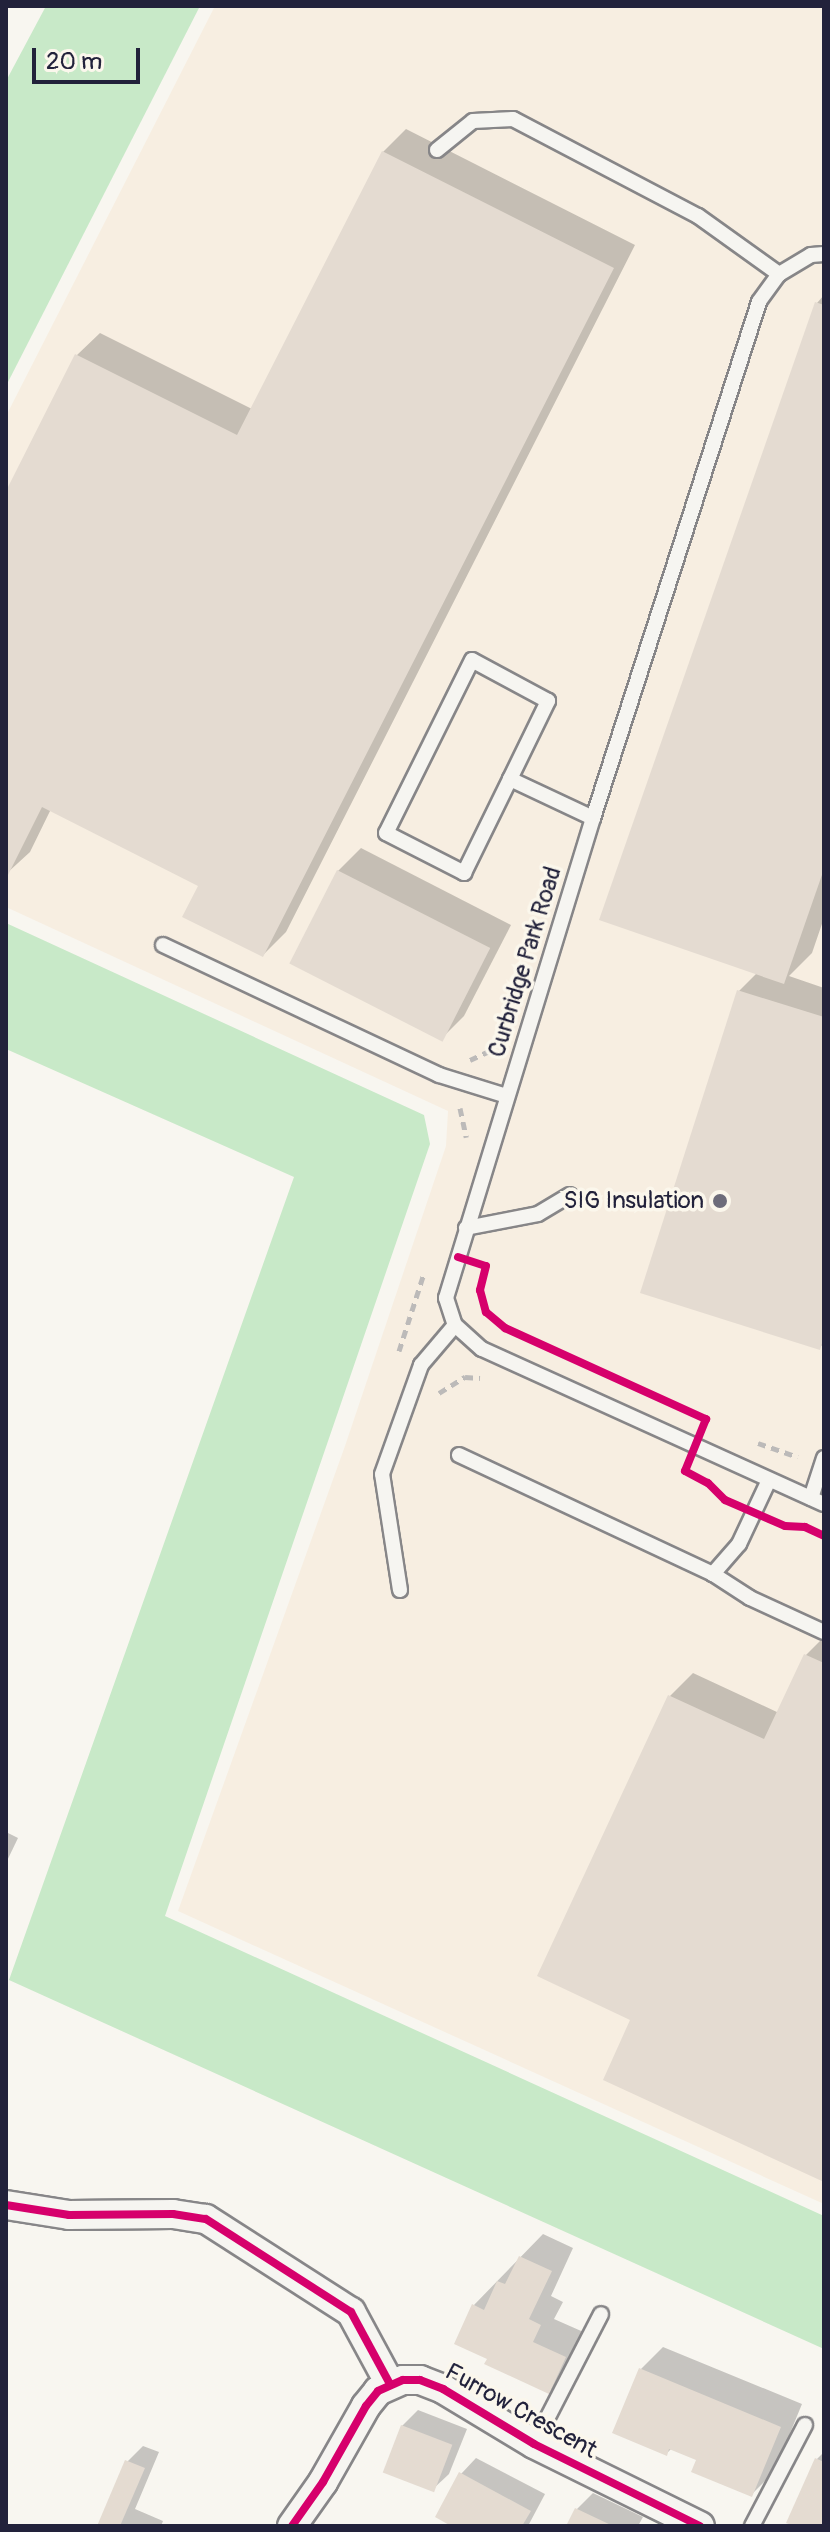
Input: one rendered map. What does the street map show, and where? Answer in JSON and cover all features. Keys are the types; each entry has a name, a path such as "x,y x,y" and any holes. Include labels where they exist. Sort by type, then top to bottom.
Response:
{"street":[{"path":"6,2205 69,2215 173,2214 206,2219 351,2312 390,2384 366,2406 323,2482 292,2526"},
{"name":"Furrow Crescent","path":"390,2384 420,2380 443,2389 664,2518 700,2526"}],"lane":[{"path":"437,150 473,121 513,119 698,216 779,274"},
{"name":"Curbridge Park Road","path":"455,1325 446,1298 466,1228 593,818 759,302 779,274 811,255 824,254"},
{"path":"472,660 548,701 510,779 464,873 386,833 472,660"},
{"path":"510,779 593,818"},
{"path":"163,945 439,1075 507,1096"},
{"path":"466,1228 538,1214 570,1195"},
{"path":"400,1590 382,1474 421,1365 455,1325 482,1349 818,1501 822,1463"},
{"path":"459,1455 713,1574 750,1598 824,1632"},
{"path":"713,1574 739,1544 769,1480"},
{"path":"534,2444 601,2314"},
{"path":"752,2526 805,2425"}],"path":[{"path":"458,1060 469,1060 489,1051 500,1035"},
{"path":"454,1101 460,1107 467,1132 464,1144"},
{"path":"397,1355 427,1264"},
{"path":"432,1400 447,1385 465,1377 486,1379"},
{"path":"748,1438 822,1463"}],"shaded area":[{"path":"215,6 824,6 824,2204 178,1911 345,1446 446,1146 448,1111 6,907 6,416"}],"green space":[{"path":"46,6 200,6 6,386 6,81"},
{"path":"6,923 424,1115 430,1144 165,1916 824,2216 824,2349 9,1980 294,1177 6,1049"}],"building":[{"path":"382,151 614,268 263,957 182,917 198,886 42,807 6,879 6,491 75,354 237,435"},
{"path":"815,302 824,305 824,869 784,984 599,920"},
{"path":"337,870 490,948 443,1042 289,964"},
{"path":"737,990 824,1017 824,1337 820,1350 640,1293"},
{"path":"804,1654 824,1663 824,2182 603,2080 630,2020 537,1976 668,1695 764,1739"},
{"path":"519,2256 552,2271 529,2319 541,2325 533,2342 566,2357 549,2394 484,2364 487,2359 454,2344 472,2304 484,2310 497,2281 505,2284"},
{"path":"639,2368 781,2427 752,2497 691,2472 696,2460 669,2449 667,2456 612,2433"},
{"path":"401,2425 452,2445 434,2492 383,2473"},
{"path":"815,2458 824,2462 824,2526 786,2523"},
{"path":"125,2460 145,2468 120,2526 97,2526"},
{"path":"459,2472 531,2511 522,2526 451,2526 435,2517"},
{"path":"575,2508 613,2526 566,2526"}],"cycle path":[{"path":"458,1257 486,1266 480,1290 486,1312 505,1328 706,1419 685,1471 708,1483 725,1500 785,1526 805,1527 824,1536"},
{"path":"6,2205 69,2215 173,2214 206,2219 351,2312 390,2384"},
{"path":"292,2526 323,2482 366,2406 378,2391 403,2380 420,2380 443,2389 534,2444 700,2526"}],"place":[{"name":"SIG Insulation","path":"720,1201"}]}
